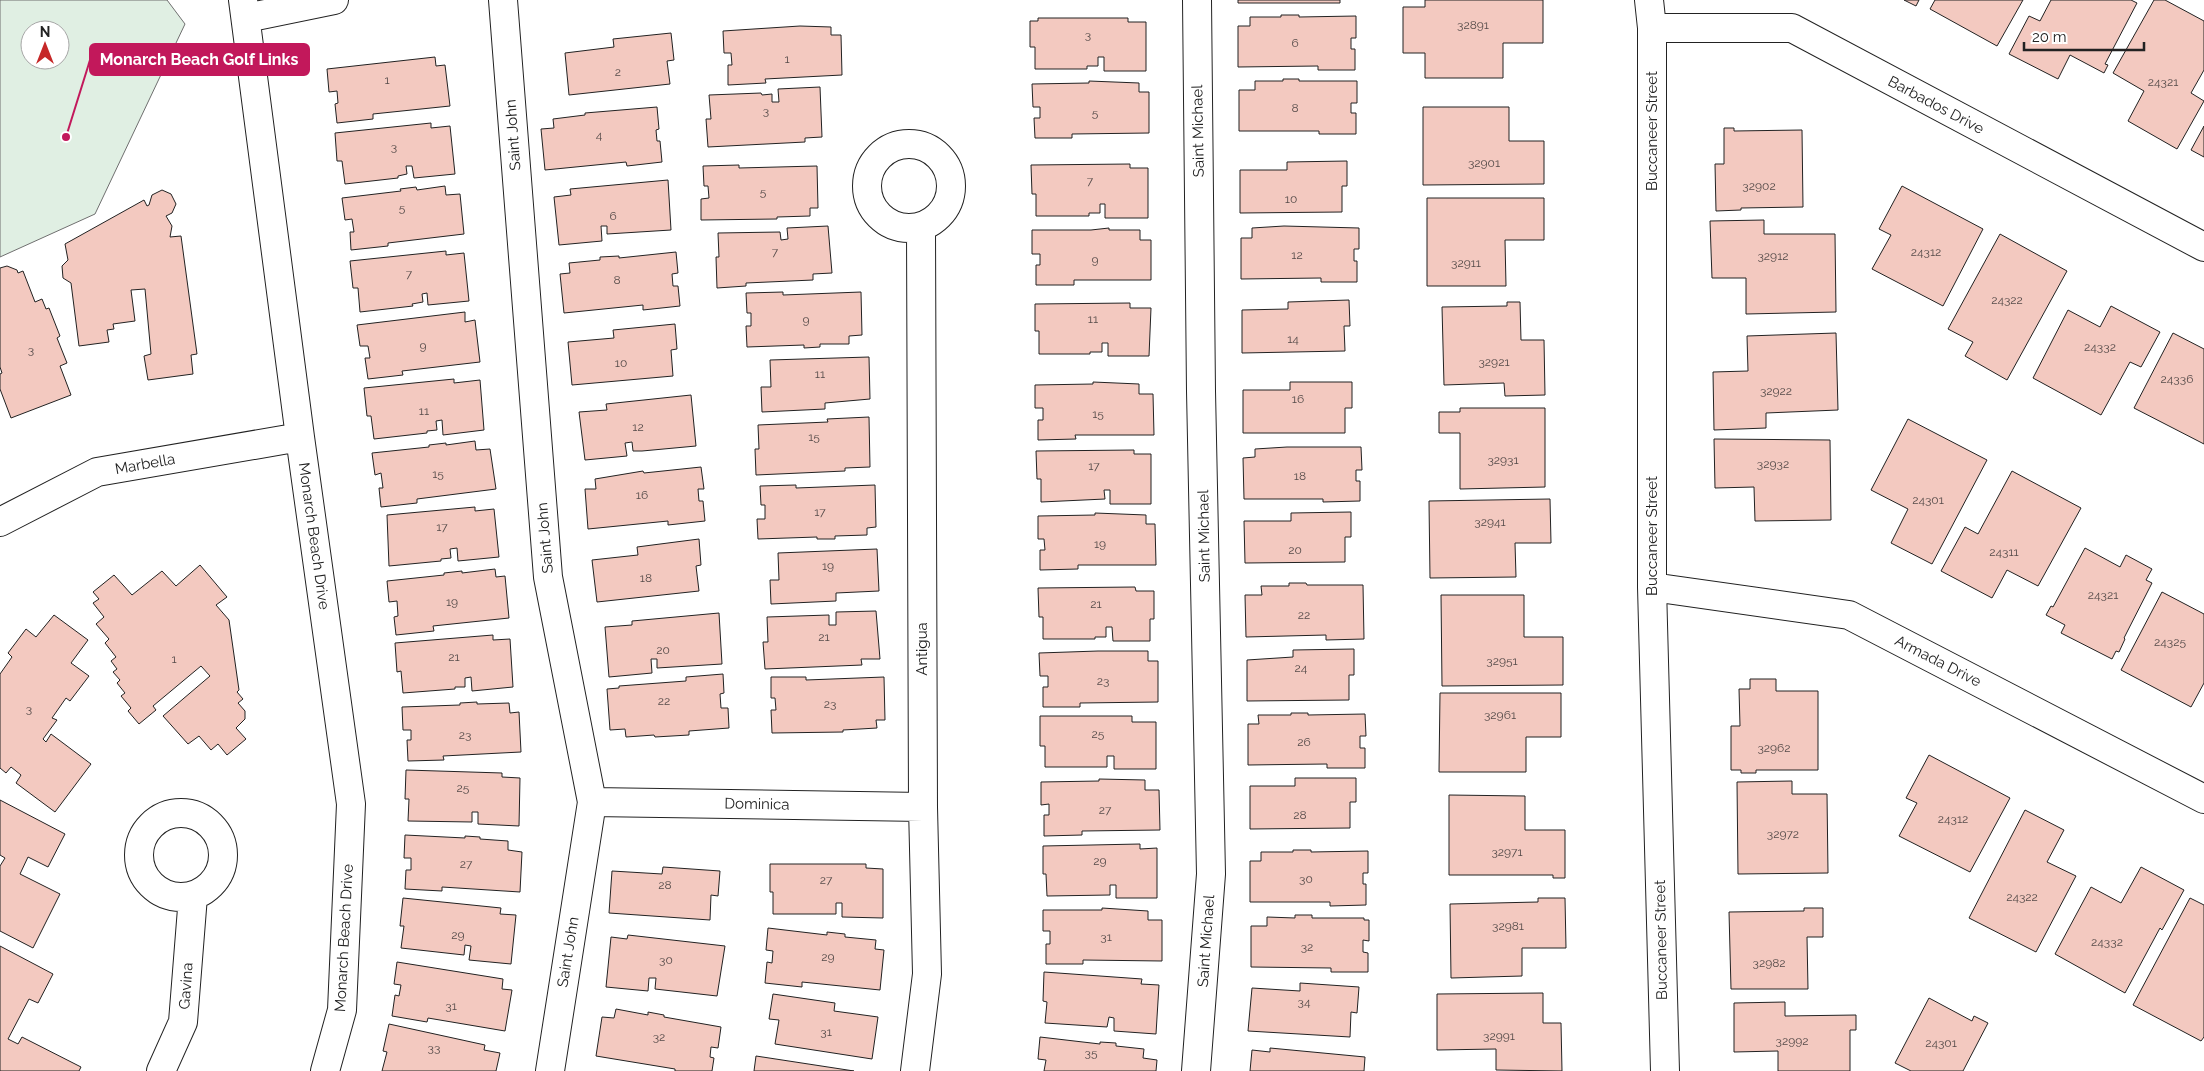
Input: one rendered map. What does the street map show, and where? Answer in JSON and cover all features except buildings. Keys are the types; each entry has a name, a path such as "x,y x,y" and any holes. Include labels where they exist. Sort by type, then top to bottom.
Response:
{"street":[{"path":"245,9 334,0"},
{"name":"Saint John","path":"503,0 548,577 592,802 550,1071"},
{"name":"Saint Michael","path":"1196,1071 1211,874 1201,391 1197,0"},
{"name":"Buccaneer Street","path":"1650,0 1652,28 1652,587 1665,1071"},
{"name":"Monarch Beach Drive","path":"245,9 300,437 351,804 342,1010 325,1071"},
{"name":"Barbados Drive","path":"1652,28 1792,28 2204,247"},
{"name":"Antigua","path":"915,1071 927,974 923,807 921,227"},
{"name":"Marbella","path":"0,522 97,472 300,437"},
{"name":"Armada Drive","path":"1652,587 1849,615 2204,799"},
{"name":"Dominica","path":"592,802 923,807"},
{"name":"Gavina","path":"161,1071 184,1022 193,896"}],"green space":[{"path":"0,0 167,0 185,24 95,214 0,257"}],"place":[{"name":"Monarch Beach Golf Links","path":"66,137"}]}
